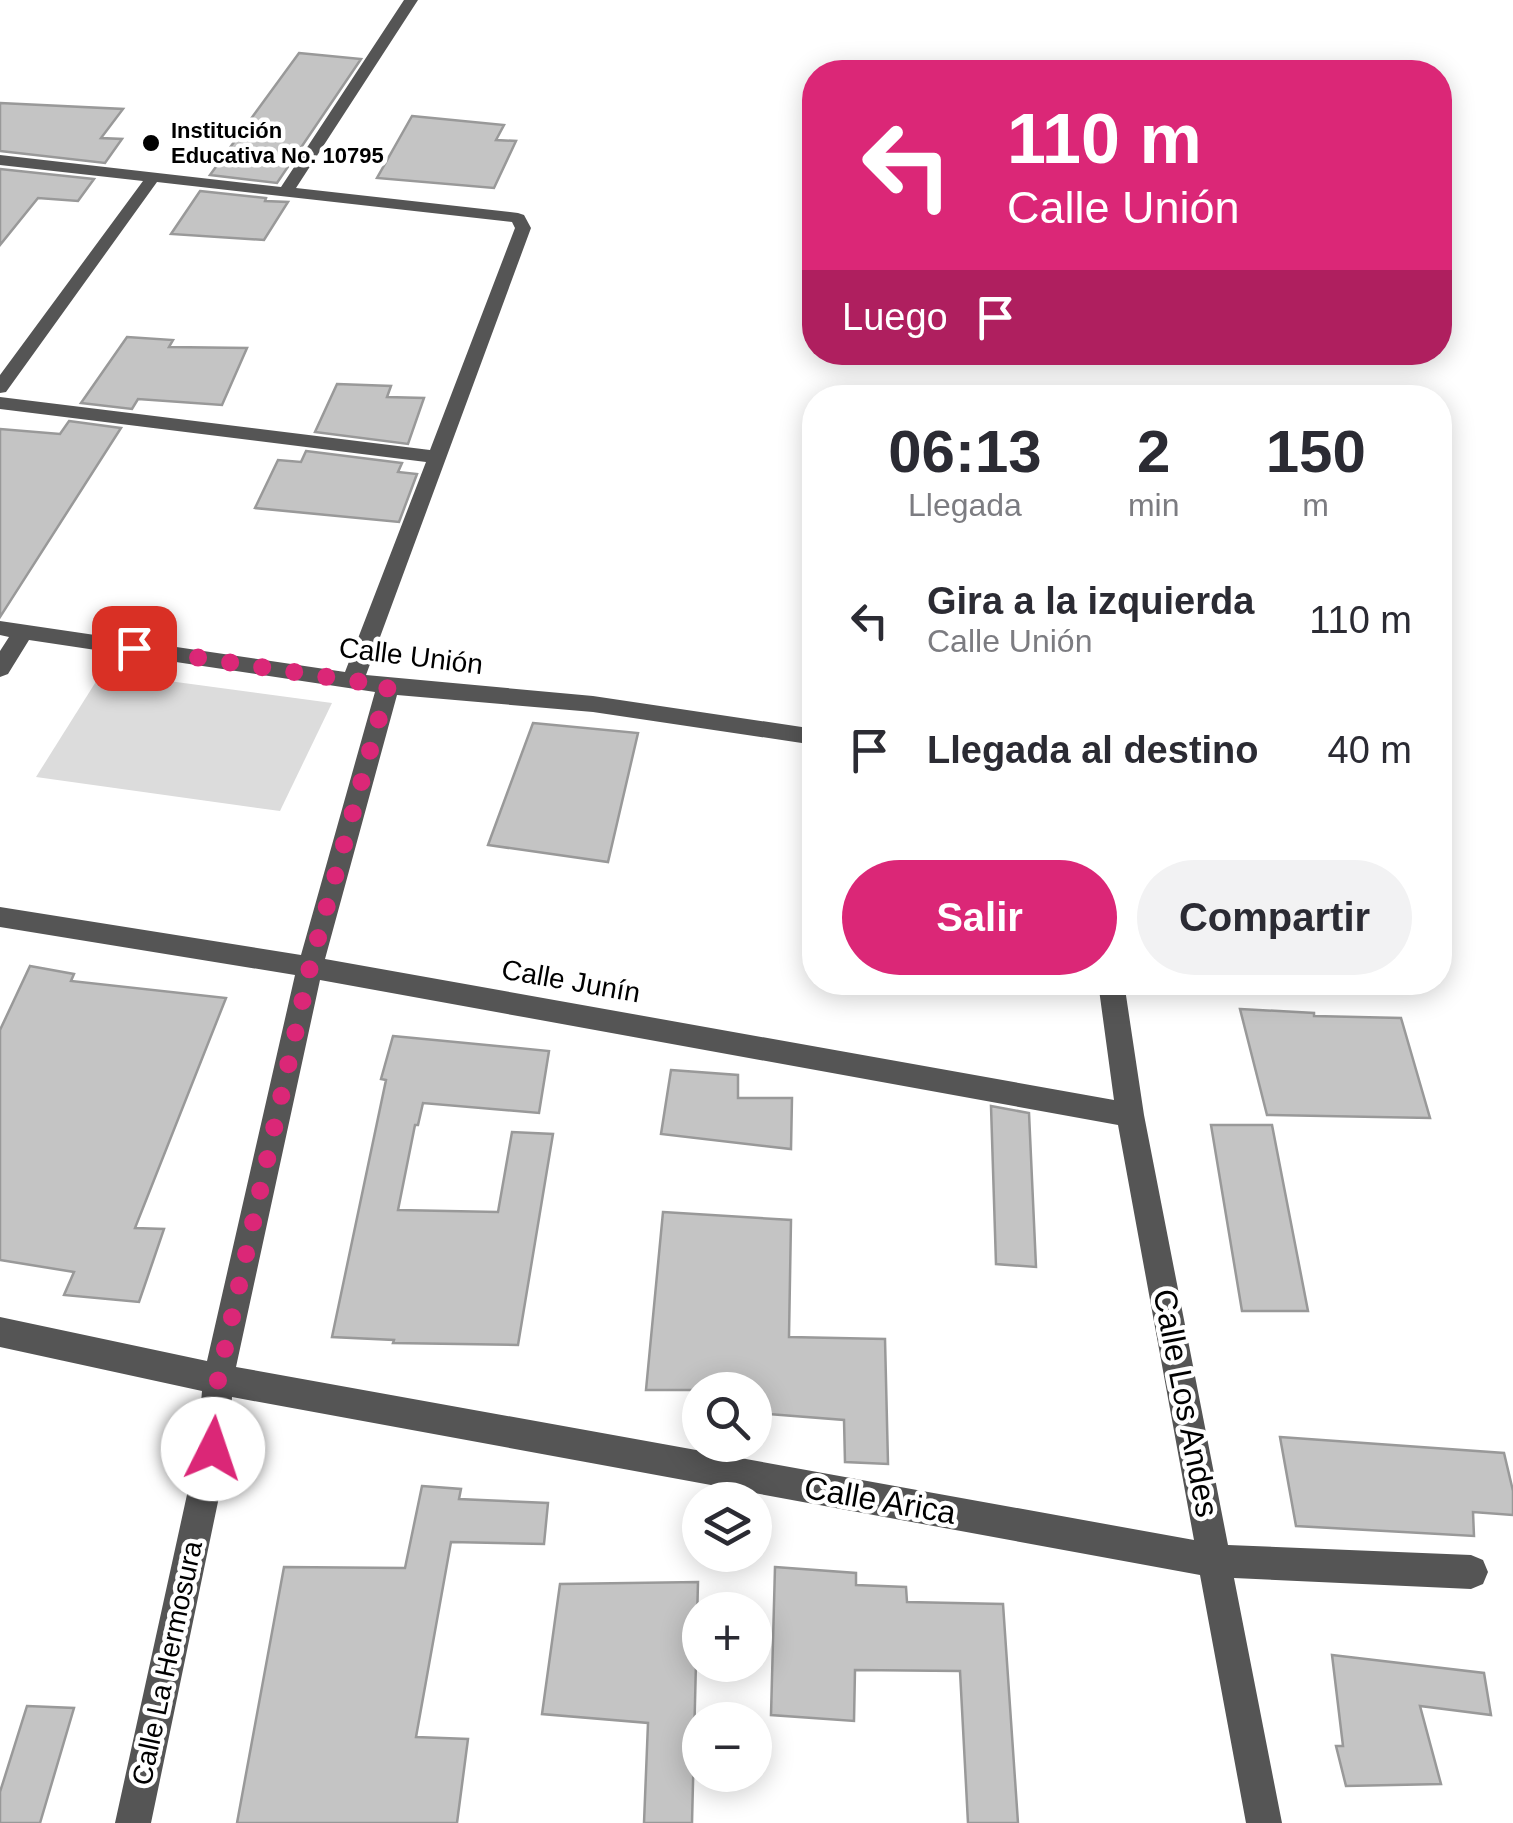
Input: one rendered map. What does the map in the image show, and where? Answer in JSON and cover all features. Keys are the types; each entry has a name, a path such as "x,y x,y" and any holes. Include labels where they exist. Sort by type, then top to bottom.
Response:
{"street":[{"path":"286,190 412,0"},
{"path":"0,160 514,215 524,228 353,680"},
{"path":"0,388 154,176"},
{"path":"0,403 436,457"},
{"name":"Calle Unión","path":"0,628 388,686 593,704 802,735"},
{"path":"0,669 24,632"},
{"name":"Calle La Hermosura","path":"133,1823 213,1449 218,1380 310,967 388,686"},
{"name":"Calle Junín","path":"0,916 310,967 1130,1115"},
{"name":"Calle Los Andes","path":"1113,995 1130,1115 1264,1823"},
{"name":"Calle Arica","path":"0,1332 218,1380 1217,1562 1471,1572"}],"shaded area":[{"path":"102,672 332,703 280,811 36,777"}],"building":[{"path":"299,53 361,59 277,183 210,175"},
{"path":"0,103 123,109 101,138 122,139 105,163 0,151"},
{"path":"412,116 504,125 496,140 516,141 494,188 377,178"},
{"path":"0,169 94,179 78,201 38,198 0,245"},
{"path":"200,191 288,202 264,240 171,234"},
{"path":"127,337 173,340 169,347 247,348 222,405 138,399 132,409 81,403"},
{"path":"337,384 391,386 387,397 424,398 408,444 315,432"},
{"path":"69,421 121,428 0,617 0,429 60,434"},
{"path":"306,451 402,463 398,472 417,474 399,522 255,508 278,460 301,462"},
{"path":"533,723 638,733 608,862 488,845"},
{"path":"30,966 74,974 71,981 226,998 135,1228 164,1229 139,1302 64,1295 74,1272 0,1260 0,1030"},
{"path":"1240,1009 1401,1018 1430,1118 1267,1115"},
{"path":"393,1036 549,1051 539,1113 423,1103 398,1210 498,1212 512,1132 553,1134 518,1345 393,1343 394,1340 332,1337 386,1080 381,1079"},
{"path":"671,1070 738,1075 738,1098 792,1098 791,1149 661,1134"},
{"path":"991,1106 1029,1113 1036,1267 996,1264"},
{"path":"1211,1125 1272,1125 1308,1311 1242,1311"},
{"path":"663,1212 791,1220 789,1337 885,1339 888,1464 845,1462 844,1420 772,1414 772,1372 682,1372 682,1390 646,1390"},
{"path":"1280,1437 1504,1453 1513,1491 1513,1515 1473,1512 1474,1536 1296,1526"},
{"path":"422,1486 461,1489 459,1499 548,1503 544,1544 451,1542 416,1737 468,1739 457,1823 237,1823 284,1567 405,1568"},
{"path":"775,1567 856,1573 856,1585 906,1587 907,1602 1003,1604 1018,1823 968,1823 960,1671 855,1670 854,1721 772,1715"},
{"path":"698,1582 698,1592 682,1592 682,1682 696,1682 695,1702 682,1702 682,1792 693,1792 692,1823 644,1823 648,1723 542,1714 560,1584"},
{"path":"1332,1655 1484,1673 1491,1715 1420,1706 1441,1784 1346,1786 1336,1746 1343,1746"},
{"path":"27,1706 74,1708 40,1823 0,1823 0,1792"}],"place":[{"name":"Institución Educativa No. 10795","path":"151,143"}],"route":[{"path":"134,648 388,686 310,967 218,1380 213,1449"}]}
